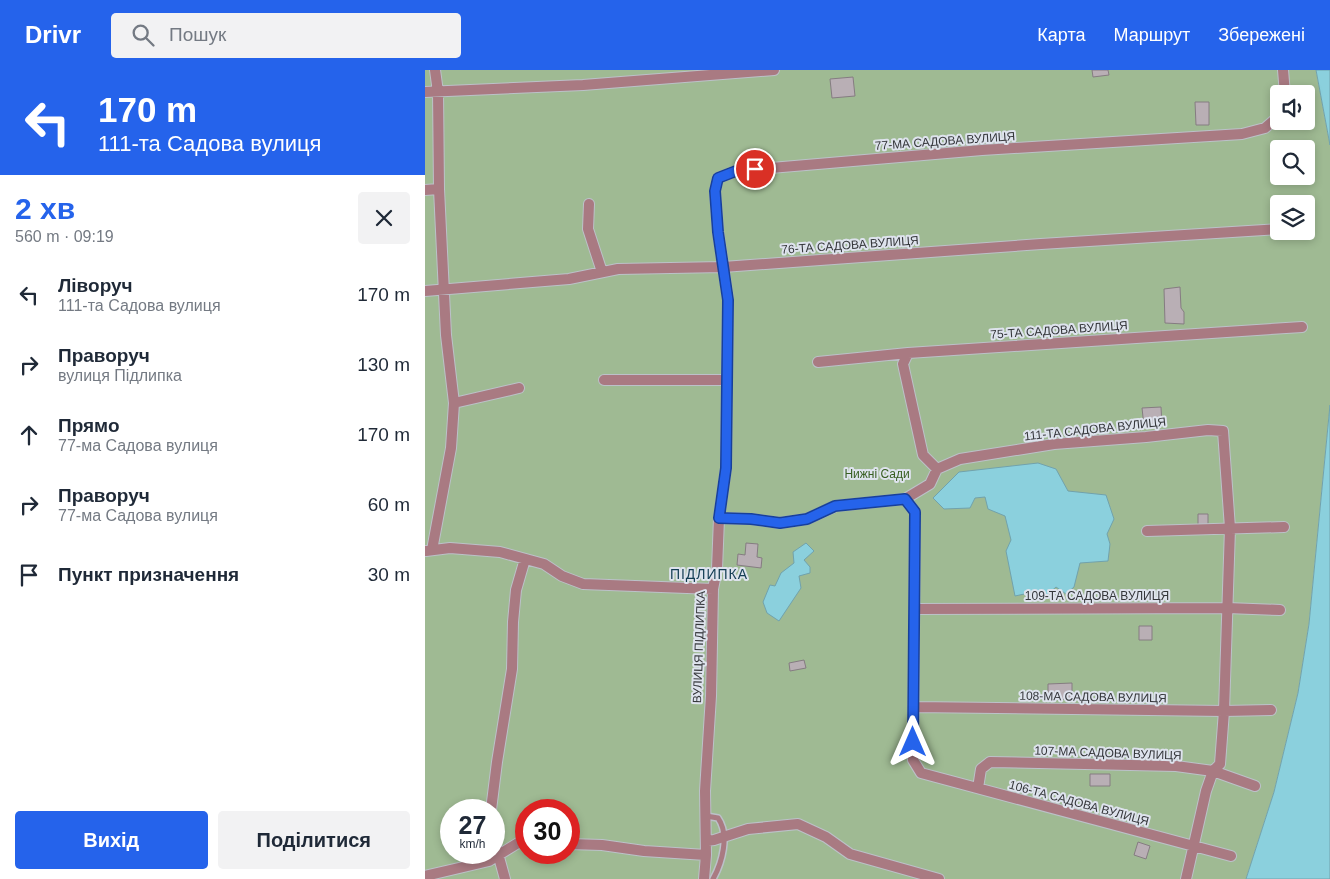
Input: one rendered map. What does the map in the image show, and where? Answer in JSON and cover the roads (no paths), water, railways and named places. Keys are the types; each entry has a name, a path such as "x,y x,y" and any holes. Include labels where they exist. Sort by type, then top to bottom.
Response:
{"street":[{"path":"435,70 438,92 439,188 446,335 454,403 451,448 428,551 450,548 500,552 544,564 562,576 583,584 713,589"},
{"path":"425,92 583,85 774,70"},
{"path":"1283,70 1284,85"},
{"name":"77-МА САДОВА ВУЛИЦЯ","path":"723,267 715,191 718,178 736,171 982,150 1242,134 1265,128 1270,124"},
{"path":"425,190 439,188"},
{"path":"589,204 589,229 602,272"},
{"name":"76-ТА САДОВА ВУЛИЦЯ","path":"425,291 569,279 618,269 723,267 1270,231"},
{"name":"ВУЛИЦЯ ПІДЛИПКА","path":"705,879 713,589 717,569 719,518 726,468 728,300 723,267"},
{"name":"75-ТА САДОВА ВУЛИЦЯ","path":"818,362 908,353 1302,327"},
{"path":"719,518 751,519 780,523 807,519 835,506 905,499 930,484 937,469 923,455 903,364 908,353"},
{"path":"604,380 726,380"},
{"path":"454,403 519,388"},
{"name":"111-ТА САДОВА ВУЛИЦЯ","path":"937,469 961,459 1054,444 1208,430 1223,431 1230,528"},
{"path":"905,499 915,512 913,706"},
{"path":"1147,531 1284,527"},
{"path":"1186,879 1206,792 1213,771 1221,764 1230,528"},
{"path":"492,799 512,669 516,590 525,559"},
{"name":"109-ТА САДОВА ВУЛИЦЯ","path":"914,609 1227,608 1280,610"},
{"name":"108-МА САДОВА ВУЛИЦЯ","path":"913,706 1224,711 1271,710"},
{"name":"106-ТА САДОВА ВУЛИЦЯ","path":"913,706 913,760 921,773 1231,856"},
{"name":"107-МА САДОВА ВУЛИЦЯ","path":"978,788 981,769 990,762 1176,766 1213,771 1255,786"},
{"path":"706,841 748,829 798,824 826,837 850,854 939,879"},
{"path":"580,844 706,855"},
{"path":"425,876 476,864"},
{"path":"500,864 505,879"}],"lane":[{"path":"706,816 718,818 722,824 722,856 719,868 713,879"}],"water":[{"path":"1316,70 1330,70 1330,145"},
{"path":"1330,405 1330,879 1246,879 1274,792 1298,693 1309,624"},
{"path":"1038,463 1056,469 1068,491 1106,495 1114,519 1107,534 1110,544 1108,561 1080,563 1074,587 1066,594 1056,587 1047,595 1029,593 1015,596 1006,551 1011,540 1005,516 988,509 985,497 975,498 970,508 944,509 933,498 959,472"},
{"path":"806,543 814,551 804,560 810,567 810,573 799,576 801,588 779,621 767,613 763,602 770,585 775,586 781,573 794,563 793,552"}],"district":[{"name":"ПІДЛИПКА","path":"709,574"}],"park label":[{"name":"Нижні Сади","path":"877,474"}]}
